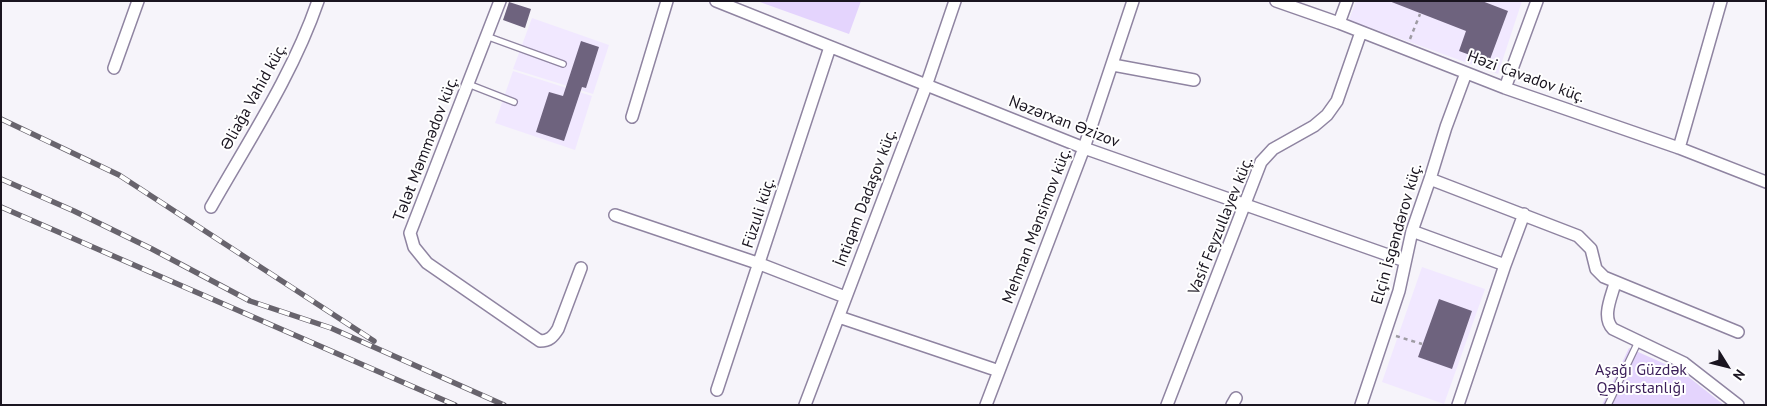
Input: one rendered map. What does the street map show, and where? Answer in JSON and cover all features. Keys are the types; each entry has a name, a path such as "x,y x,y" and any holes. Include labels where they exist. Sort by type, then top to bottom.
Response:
{"street":[{"path":"114,68 138,1"},
{"name":"Əliağa Vahid küç.","path":"211,207 285,78 309,29 318,1"},
{"name":"Tələt Məmmədov küç.","path":"500,1 410,233 414,247 427,263 540,341 547,341 558,329 581,268"},
{"path":"632,117 667,1"},
{"name":"Nəzərxan Əzizov","path":"716,1 1084,148 1405,260"},
{"name":"İntiqam Dadaşov küç.","path":"805,405 926,86 955,1"},
{"name":"Mehman Mənsimov küç.","path":"986,405 1084,148 1133,1"},
{"name":"Həzi Cavadov küç.","path":"1276,1 1339,23 1504,88 1679,148 1766,182"},
{"path":"1339,23 1347,1"},
{"path":"1504,88 1537,1"},
{"path":"1679,148 1721,1"},
{"name":"Vasif Feyzullayev küç.","path":"1167,405 1261,162 1274,149 1314,126 1327,116 1337,101 1361,32"},
{"name":"Füzuli küç.","path":"717,390 760,264 830,46"},
{"path":"1113,65 1194,80"},
{"name":"Elçin İsgəndərov küç.","path":"1361,405 1399,291 1412,231 1466,73"},
{"path":"1430,179 1578,236 1591,249 1596,269 1604,277 1738,332"},
{"path":"1458,405 1504,265 1524,214"},
{"path":"615,215 760,264 845,297"},
{"path":"1412,231 1504,265"},
{"path":"1615,283 1607,314 1608,324 1612,329 1684,363 1738,405"},
{"path":"839,317 999,371"}],"lane":[{"path":"486,36 563,64"},
{"path":"468,84 514,102"},
{"path":"1608,405 1638,342"}],"path":[{"path":"1406,50 1420,14"},
{"path":"1386,332 1422,344"}],"shaded area":[{"path":"1356,1 1522,1 1498,74 1349,20"},
{"path":"532,18 609,45 593,94 513,69"},
{"path":"513,71 592,96 575,150 495,123"},
{"path":"1422,267 1485,289 1444,404 1382,382"}],"green space":[{"path":"757,1 861,1 849,34"},
{"name":"Aşağı Güzdək Qəbirstanlığı","path":"1629,348 1681,371 1724,405 1602,405"}],"building":[{"path":"1389,1 1482,1 1508,11 1489,62 1459,51 1466,31"},
{"path":"509,2 531,9 525,28 503,20"},
{"path":"581,41 599,47 586,88 582,87 564,141 536,132 549,92 563,96"},
{"path":"1439,299 1472,311 1452,369 1418,357"}],"railway":[{"path":"1,119 119,175 374,341"},
{"path":"1,179 74,211 152,249 250,301 331,328 504,405"},
{"path":"1,207 455,405"}]}
